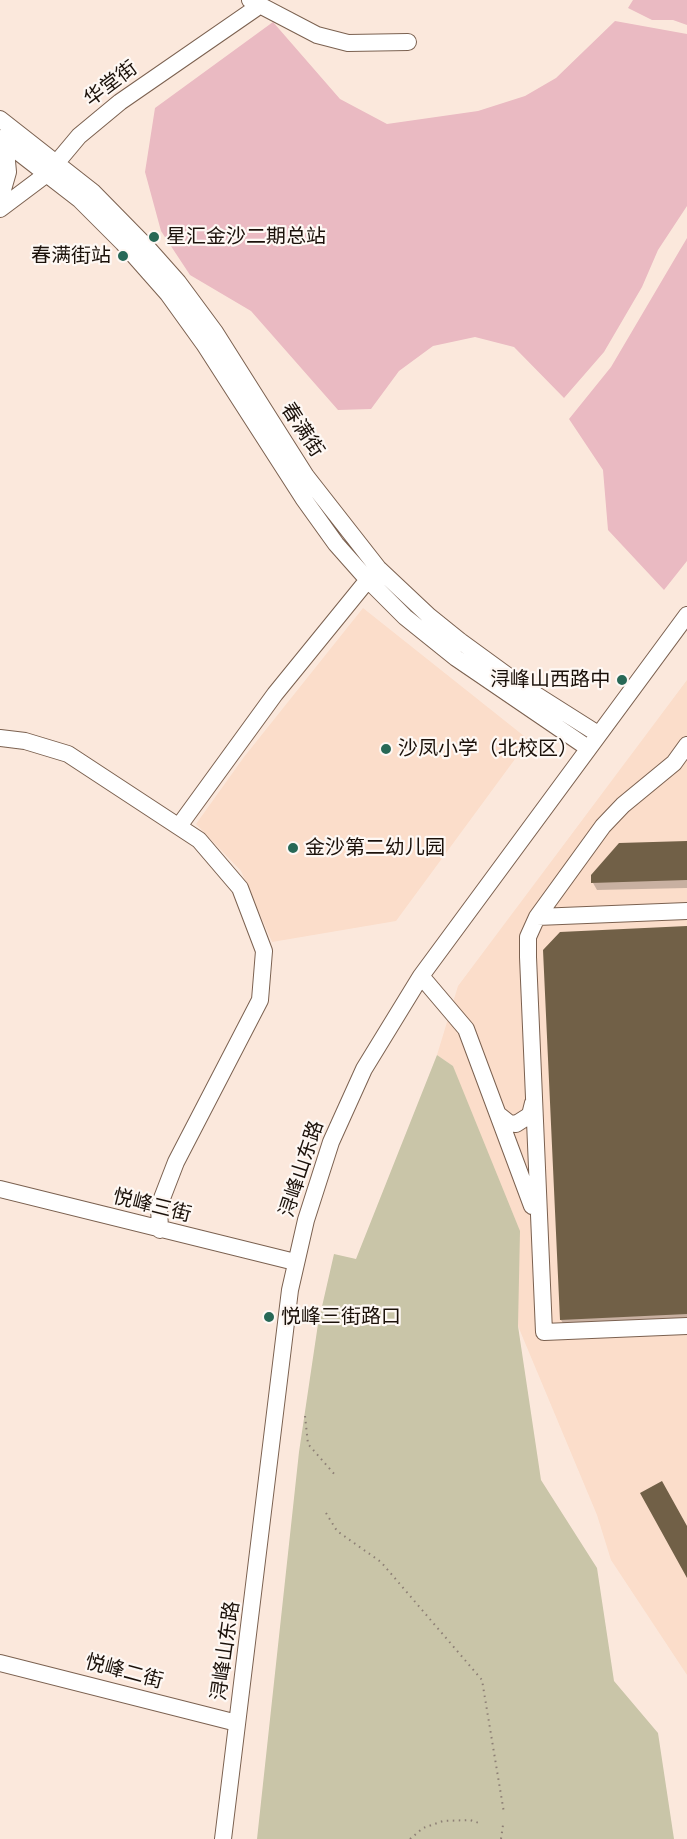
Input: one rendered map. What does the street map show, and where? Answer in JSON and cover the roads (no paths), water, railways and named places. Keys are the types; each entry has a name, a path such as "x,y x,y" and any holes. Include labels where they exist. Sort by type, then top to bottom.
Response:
{"street":[{"path":"254,3 317,35 348,43 408,42"},
{"name":"华堂街","path":"0,210 52,168 79,136 120,102 254,3"},
{"name":"春满街","path":"0,119 52,168"},
{"name":"春满街","path":"0,138 93,192 146,246 195,304 306,476 372,573 593,741"},
{"path":"0,146 7,161 8,172 0,200"},
{"path":"179,826 275,694 372,573"},
{"name":"浔峰山东路","path":"223,1839 258,1566 279,1362 295,1262 314,1191 342,1115 375,1049 420,976 687,615"},
{"path":"0,738 25,741 68,754 198,840 240,888 264,951 260,1000 176,1162 159,1206 160,1230"},
{"path":"687,746 674,763 622,805 603,826 537,917 528,937 544,1332 687,1326"},
{"path":"537,917 687,911"},
{"path":"420,976 466,1029 539,1224"},
{"path":"498,1115 509,1123 516,1124 530,1115 533,1102"},
{"name":"悦峰三街","path":"0,1189 295,1262"},
{"name":"悦峰二街","path":"0,1663 237,1723"}],"place":[{"name":"星汇金沙二期总站","path":"154,237"},
{"name":"春满街站","path":"123,256"},
{"name":"浔峰山西路中","path":"622,680"},
{"name":"沙凤小学（北校区）","path":"386,749"},
{"name":"金沙第二幼儿园","path":"293,848"},
{"name":"悦峰三街路口","path":"269,1317"}]}
